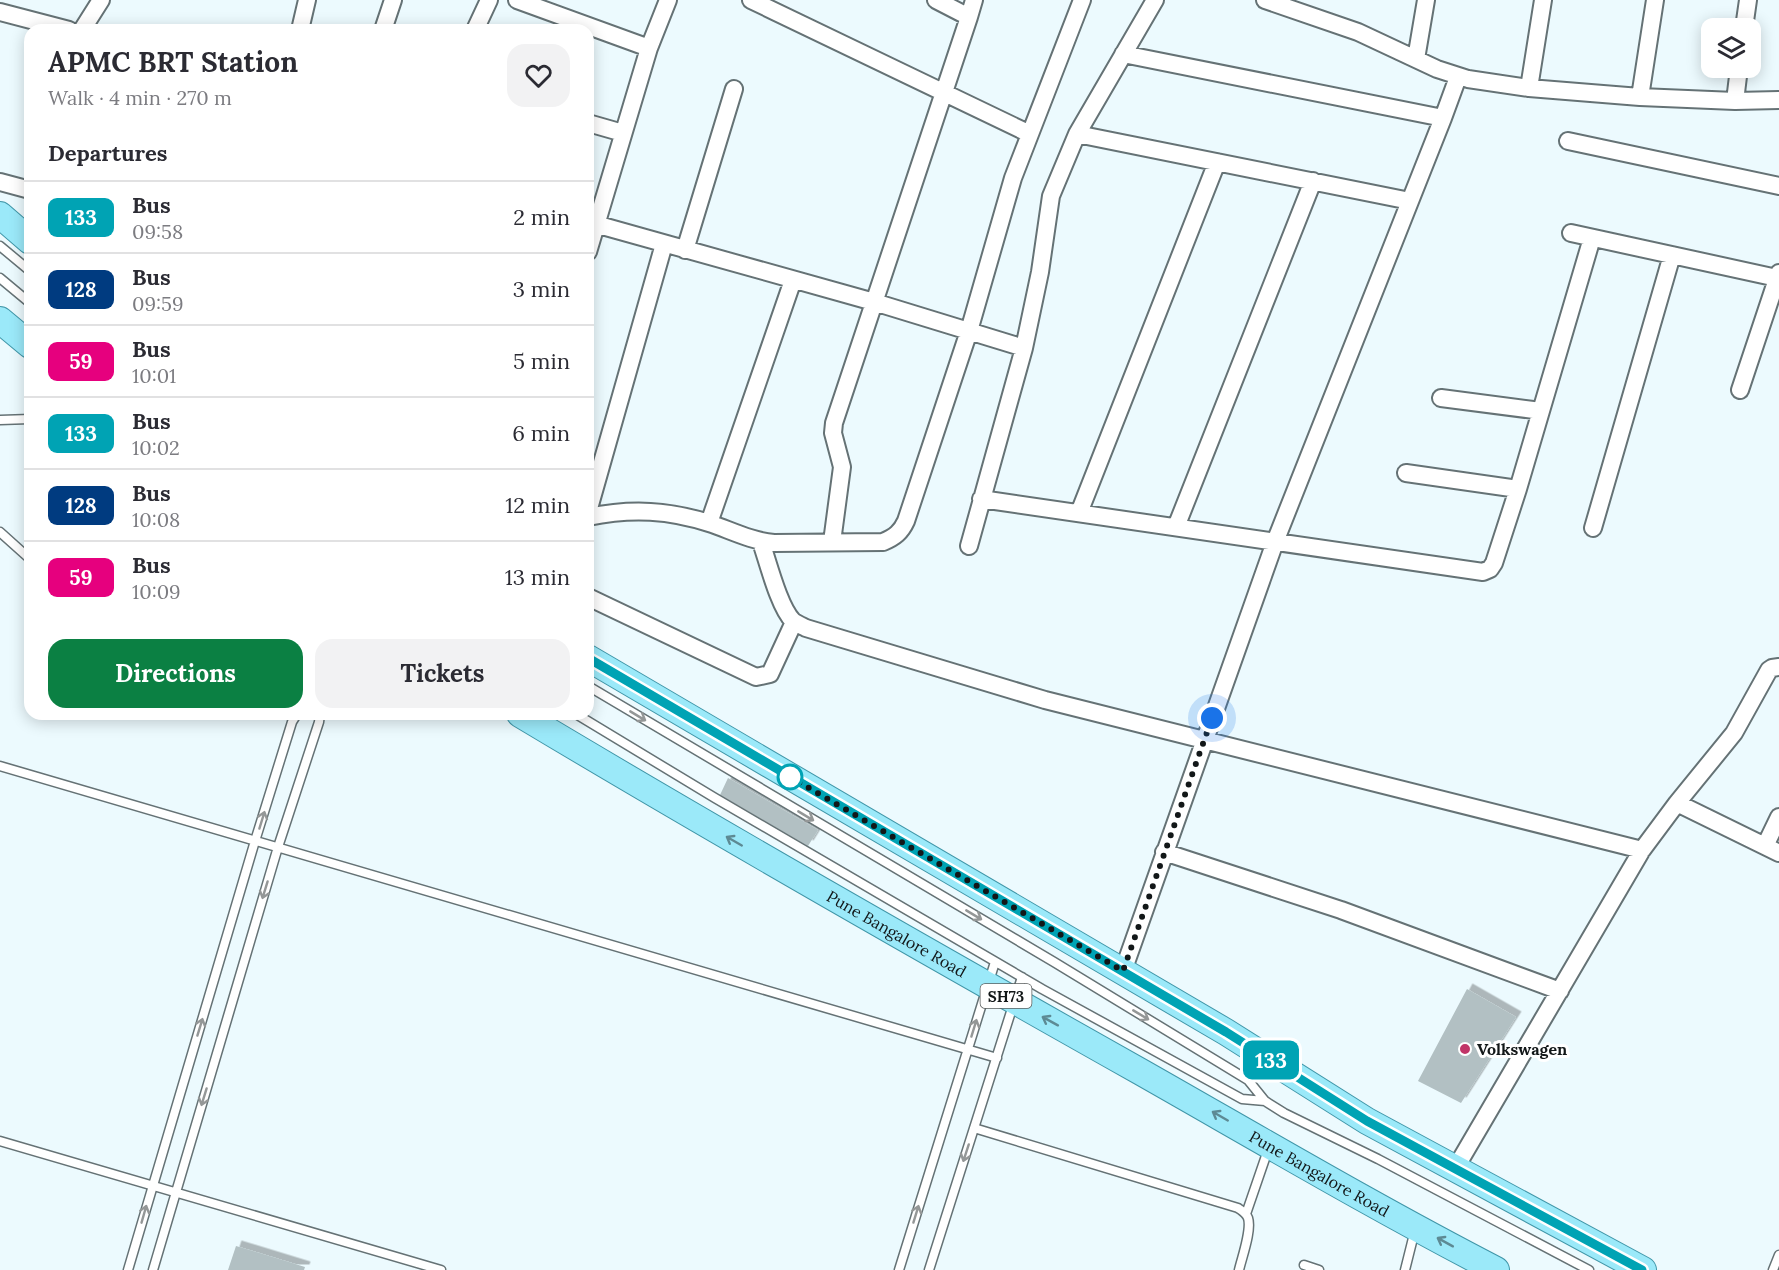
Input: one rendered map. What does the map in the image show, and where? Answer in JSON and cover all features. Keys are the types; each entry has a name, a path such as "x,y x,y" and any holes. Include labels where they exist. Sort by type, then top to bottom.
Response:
{"main road":[{"path":"0,215 24,236"},
{"path":"0,320 24,340"},
{"path":"594,662 1226,1032 1367,1121 1642,1270"},
{"name":"Pune Bangalore Road","path":"530,720 711,828 991,973 1269,1145 1496,1270"}],"street":[{"path":"86,24 101,0"},
{"path":"301,24 307,0"},
{"path":"385,24 393,0"},
{"path":"478,24 489,0"},
{"path":"517,0 583,24"},
{"path":"594,217 649,48 668,0"},
{"path":"751,0 1030,134"},
{"path":"936,0 969,17"},
{"path":"832,542 842,467 833,433 834,423 974,0"},
{"path":"594,516 637,510 662,512 709,523 761,542 774,543 883,542 894,538 901,531 969,331 1013,178 1082,0"},
{"path":"969,546 1024,348 1040,272 1051,196 1077,134 1155,0"},
{"path":"1264,0 1299,5 1458,77 1529,88 1640,97 1735,101 1779,100"},
{"path":"1416,59 1426,0"},
{"path":"1529,88 1543,0"},
{"path":"1640,97 1655,0"},
{"path":"1745,18 1748,0"},
{"path":"0,12 46,24"},
{"path":"594,28 649,48"},
{"path":"1123,54 1443,118"},
{"path":"1123,971 1275,542 1458,77"},
{"path":"1735,101 1738,78"},
{"path":"685,250 734,89"},
{"path":"594,125 623,133"},
{"path":"1077,134 1410,201"},
{"path":"1568,141 1779,186"},
{"path":"1079,513 1217,162"},
{"path":"0,182 24,188"},
{"path":"1176,527 1313,182"},
{"path":"594,224 874,302 1024,348"},
{"path":"1571,233 1778,275 1740,390"},
{"path":"981,499 1483,573 1494,563 1592,238"},
{"path":"594,491 664,244"},
{"path":"1593,528 1672,255"},
{"path":"709,523 793,280"},
{"path":"1441,398 1541,411"},
{"path":"1406,474 1518,489"},
{"path":"761,542 788,615 794,622 806,628 1045,700 1642,850"},
{"path":"594,600 756,677 770,674 794,622"},
{"path":"1455,1168 1642,850 1734,733 1769,670 1779,667"},
{"path":"1677,803 1772,849 1779,817"},
{"path":"1164,852 1341,910 1560,991"}],"lane":[{"path":"0,246 24,266"},
{"path":"0,278 24,298"},
{"path":"0,420 24,419"},
{"path":"0,532 24,554"},
{"path":"594,690 1054,962 1248,1080 1265,1101 1284,1113 1378,1159 1589,1270"},
{"path":"128,1270 255,841 293,720"},
{"path":"153,1270 278,848 319,720"},
{"path":"586,720 715,798 991,973 899,1270"},
{"path":"0,766 997,1058"},
{"path":"929,1270 1018,989 1242,1099 1265,1101"},
{"path":"974,1128 1238,1208 1246,1214 1249,1220 1239,1270"},
{"path":"0,1141 441,1270"},
{"path":"1246,1214 1269,1145"},
{"path":"1405,1270 1416,1227"},
{"path":"1773,1270 1779,1255"},
{"path":"1304,1265 1319,1270"}],"building":[{"path":"728,778 818,830 808,846 720,795"},
{"name":"Volkswagen","path":"1467,989 1516,1017 1461,1103 1418,1081"},
{"path":"236,1246 305,1267 304,1270 228,1270"}],"bus line":[{"name":"133","path":"594,662 1226,1032 1367,1121 1642,1270"}],"place":[{"name":"Volkswagen","path":"1465,1049"}],"route":[{"path":"790,777 1123,971 1212,718"}]}
